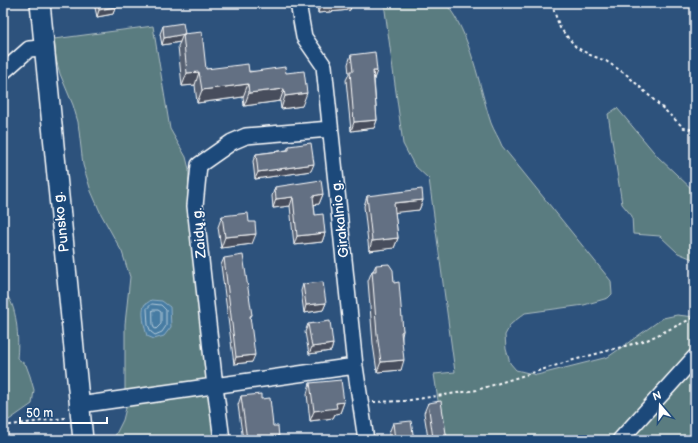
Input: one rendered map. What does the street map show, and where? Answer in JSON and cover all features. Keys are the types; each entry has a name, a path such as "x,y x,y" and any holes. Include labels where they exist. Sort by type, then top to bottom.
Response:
{"main road":[{"name":"Punsko g.","path":"40,3 83,440"}],"street":[{"name":"Girakalnio g.","path":"298,3 304,37 324,66 355,366 366,440"},
{"path":"3,72 29,49 44,48"},
{"name":"Zaidų g.","path":"222,440 195,206 199,165 232,142 246,136 330,129"},
{"path":"620,440 695,357"},
{"path":"80,412 215,386 355,366"}],"path":[{"path":"553,3 560,28 576,47 590,55 606,61 627,75 684,128 695,130"},
{"path":"360,402 404,401 477,390 570,361 647,340 695,317"},
{"path":"3,426 67,418 80,412"}],"green space":[{"path":"384,3 445,3 454,15 468,44 491,123 502,146 611,281 612,294 608,298 584,305 525,313 511,324 505,335 506,349 510,363 516,370 537,375 608,357 663,318 677,315 695,317 695,440 444,440 434,374 455,372 429,179 414,165 403,144"},
{"path":"153,26 170,129 186,157 189,169 188,195 218,440 113,440 123,420 126,408 125,324 130,277 122,252 101,214 91,191 83,165 78,122 73,105 60,74 56,59 54,39"},
{"path":"617,108 658,157 695,192 695,260 678,253 660,236 633,234 632,216 622,204 608,114"},
{"path":"3,293 8,297 15,313 18,342 17,358 26,365 34,390 32,404 9,420 3,421"}],"water":[{"path":"151,300 162,301 170,307 171,327 164,336 154,339 147,336 143,315 145,304"}],"building":[{"path":"98,3 115,3 115,7 99,10"},
{"path":"183,23 185,34 164,38 163,26"},
{"path":"202,32 206,69 248,64 249,72 285,67 286,73 304,71 307,93 285,96 284,89 249,93 248,84 202,90 199,72 187,73 183,34"},
{"path":"375,52 377,71 373,71 377,120 354,122 350,71 353,71 351,55"},
{"path":"311,143 314,164 258,172 256,154 289,150 289,146"},
{"path":"321,180 323,194 313,196 315,215 323,214 325,233 297,236 293,197 276,199 275,187"},
{"path":"422,189 423,200 394,203 398,238 372,241 367,196"},
{"path":"248,213 249,222 255,222 256,234 225,237 222,216"},
{"path":"243,255 252,315 250,316 255,355 236,357 224,258"},
{"path":"389,264 393,270 394,283 399,282 403,331 401,332 404,360 381,362 377,334 372,271 376,271 376,265"},
{"path":"323,282 326,303 306,305 303,284"},
{"path":"330,321 333,344 312,347 308,324"},
{"path":"341,380 344,402 336,403 337,408 314,411 310,383"},
{"path":"261,394 261,399 270,398 273,426 278,426 279,438 247,440 241,396"},
{"path":"441,401 447,440 414,440 433,438 428,403"},
{"path":"411,421 414,440 395,440 393,423"}]}
